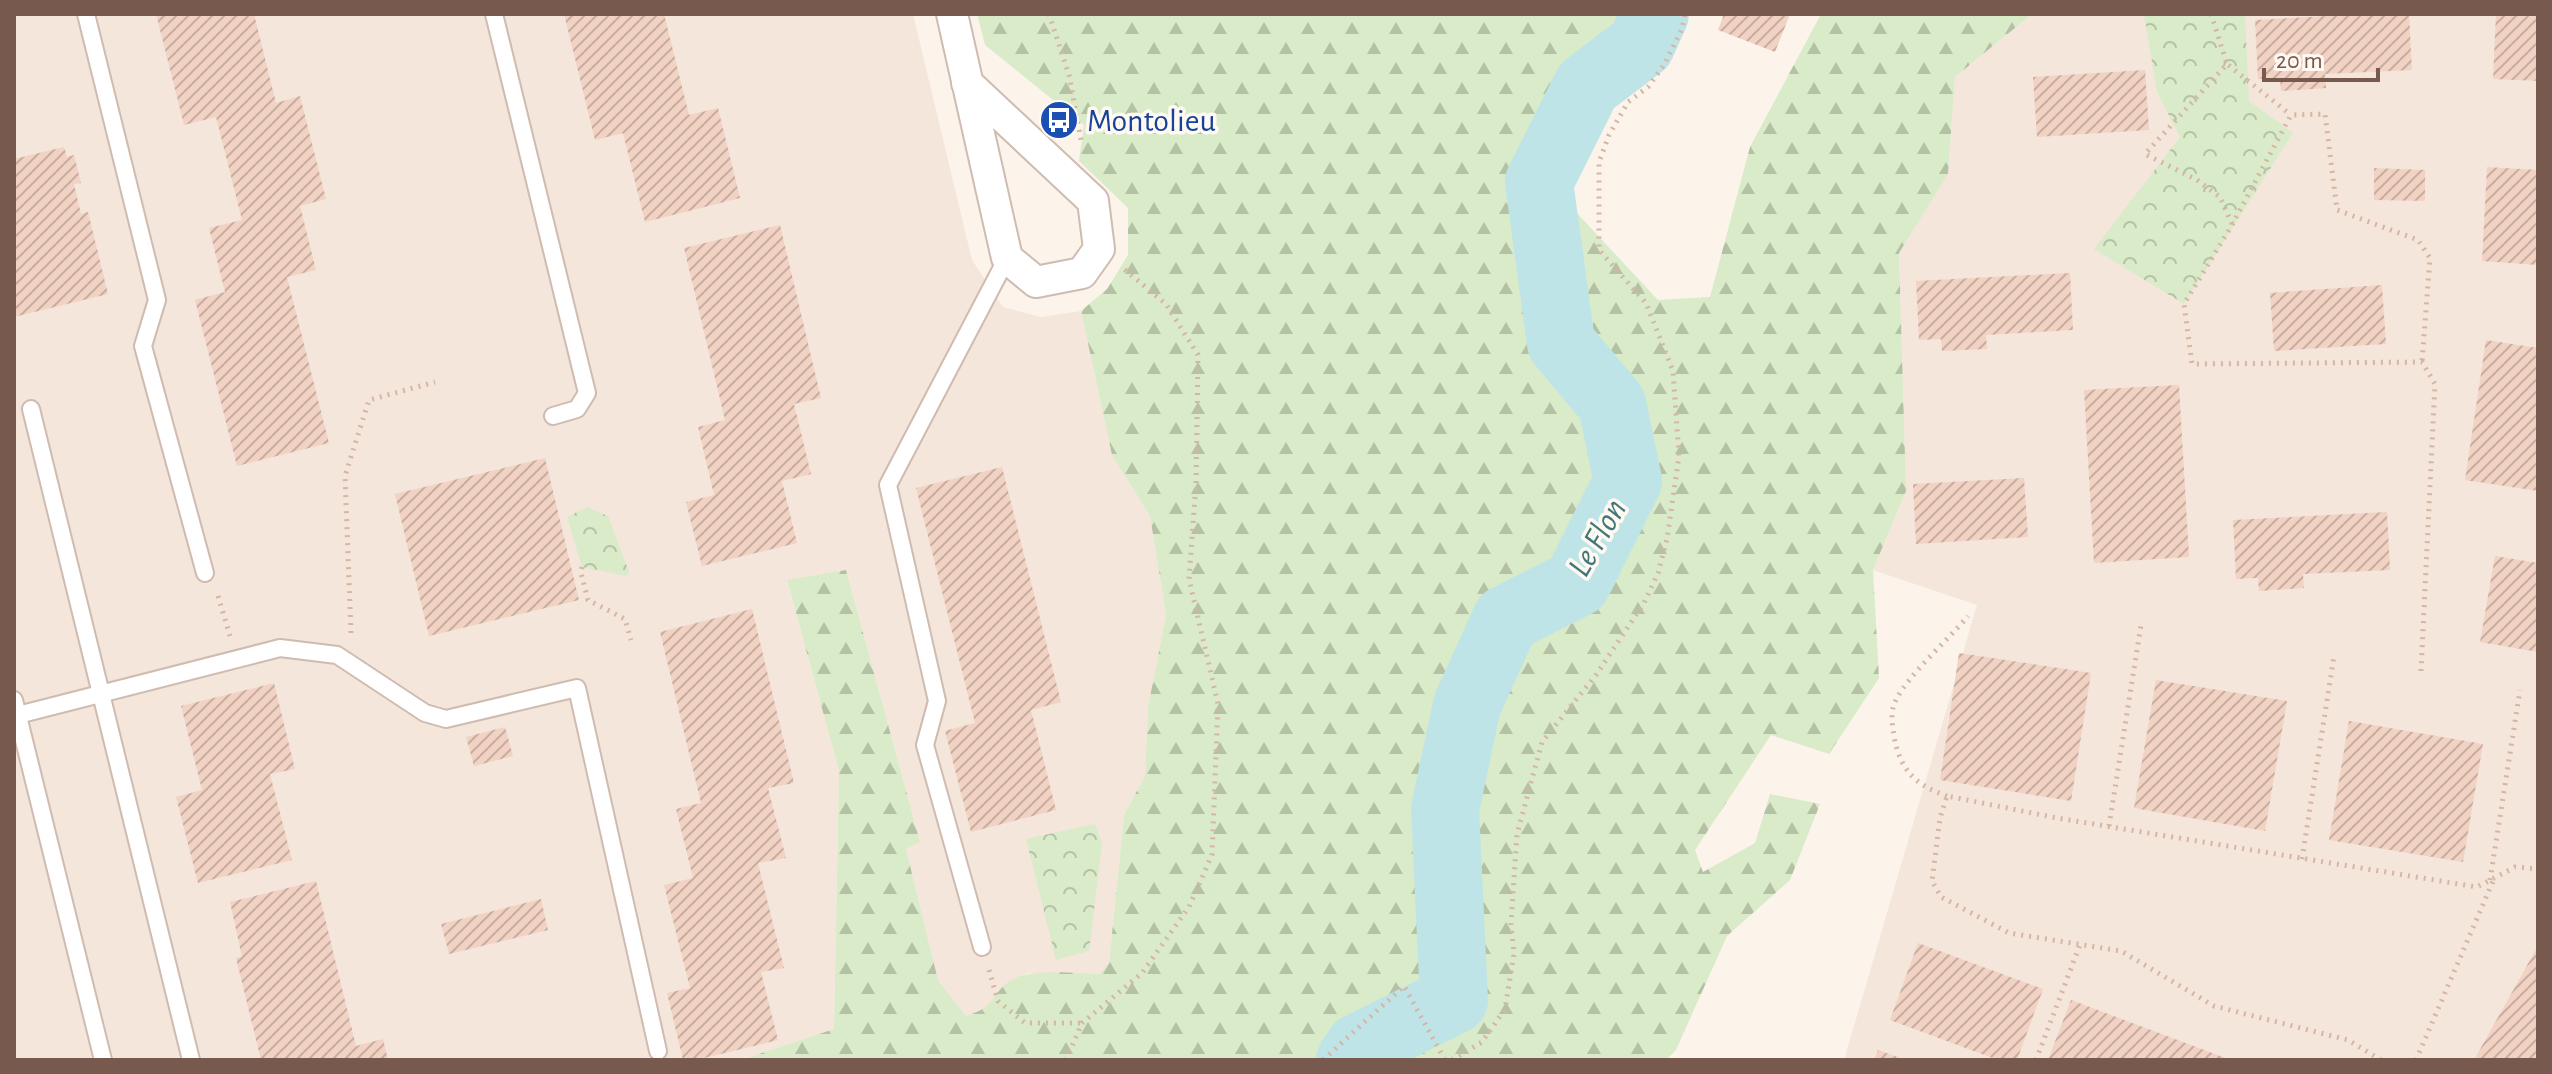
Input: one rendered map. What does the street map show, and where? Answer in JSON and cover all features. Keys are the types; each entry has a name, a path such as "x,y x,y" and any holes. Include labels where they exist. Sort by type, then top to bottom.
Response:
{"street":[{"path":"952,14 967,83 1007,258 1036,282 1082,273 1099,249 1093,201 967,83"}],"lane":[{"path":"86,14 157,300 143,346 205,573"},
{"path":"494,14 587,393 577,409 553,416"},
{"path":"982,947 925,745 937,701 888,485 1007,258"},
{"path":"31,409 191,1060"},
{"path":"103,1060 16,707 102,695 280,648 337,655 425,713 446,719 577,688 658,1051"}],"path":[{"path":"1049,14 1069,75 1083,148"},
{"path":"1452,1060 1482,1042 1505,1009 1514,954 1511,924 1517,834 1542,742 1596,675 1644,603 1658,573 1667,539 1679,456 1673,371 1646,303 1599,250 1599,162 1609,135 1628,102 1648,87 1664,65 1682,29 1685,14"},
{"path":"2211,14 2227,64 2291,115 2325,114 2337,210 2418,240 2430,258 2422,362 2435,384 2421,671"},
{"path":"2227,64 2145,154 2197,180 2220,197 2232,225"},
{"path":"2291,115 2232,225 2184,304 2192,364 2422,362"},
{"path":"1066,1060 1082,1023 1142,973 1189,907 1212,855 1218,704 1189,579 1196,484 1198,355 1166,304 1119,265"},
{"path":"350,638 345,476 369,400 435,382"},
{"path":"582,567 588,600 625,619 631,640"},
{"path":"205,573 214,582 232,641"},
{"path":"1968,616 1896,700 1891,718 1897,751 1907,772 1926,789 1947,796 2109,826 2477,887 2515,867 2538,869"},
{"path":"2109,826 2141,625"},
{"path":"2302,859 2334,656"},
{"path":"2416,1060 2492,879 2520,690"},
{"path":"1947,796 1940,818 1932,881 1941,897 2009,933 2121,951 2214,1006 2348,1040 2381,1060"},
{"path":"2036,1060 2080,945"},
{"path":"982,947 998,1001 1025,1023 1082,1023"},
{"path":"1323,1060 1404,986 1445,1060"}],"shaded area":[{"path":"14,14 913,14 972,260 1003,307 1041,317 1081,311 1112,455 1150,516 1166,615 1148,707 1145,776 1124,815 1109,963 1101,974 1028,973 1009,982 987,1009 966,1016 938,980 906,849 920,842 846,570 787,581 839,771 834,1029 741,1060 14,1060"},
{"path":"2032,14 2538,14 2538,1060 1844,1060 1977,605 1873,570 1906,491 1899,253 1948,173 1955,77"}],"green space":[{"path":"977,14 1632,14 1564,136 1575,211 1658,300 1710,297 1750,147 1821,14 2032,14 1955,77 1948,174 1899,253 1906,491 1873,570 1879,678 1829,754 1771,735 1695,850 1703,872 1755,843 1770,794 1820,804 1790,880 1727,936 1676,1050 1666,1060 741,1060 834,1029 839,771 787,580 846,570 920,842 906,849 938,980 966,1016 987,1006 1008,982 1017,977 1040,973 1100,974 1109,963 1124,815 1145,776 1148,707 1166,615 1150,516 1112,455 1081,311 1107,289 1128,255 1128,208 1079,161 1084,125 985,45"},
{"path":"2144,14 2245,14 2249,101 2293,133 2184,304 2094,249 2180,137 2157,92"},
{"path":"587,507 608,516 629,572 627,576 582,567 567,517"},
{"path":"1095,824 1102,844 1089,951 1056,960 1026,839"}],"building":[{"path":"156,14 254,14 276,103 300,96 326,199 300,206 316,270 287,277 329,443 237,466 195,300 225,292 209,228 242,220 216,117 184,125"},
{"path":"564,14 664,14 689,115 718,108 740,198 645,222 623,133 595,140"},
{"path":"1724,14 1790,14 1775,52 1718,30"},
{"path":"2409,14 2412,70 2325,74 2326,88 2281,91 2280,78 2258,79 2255,20"},
{"path":"2496,14 2538,14 2538,81 2493,79"},
{"path":"2145,70 2149,130 2037,137 2033,77"},
{"path":"64,147 67,157 74,155 81,183 74,184 81,214 88,212 108,294 14,317 14,159"},
{"path":"2487,167 2538,170 2538,265 2482,261"},
{"path":"2374,168 2425,170 2425,201 2374,200"},
{"path":"780,225 821,398 794,404 811,474 782,481 797,543 702,566 686,502 714,495 698,427 725,420 684,248"},
{"path":"2070,273 2073,330 1986,335 1987,349 1942,351 1941,339 1919,340 1916,281"},
{"path":"2382,285 2386,344 2274,351 2270,293"},
{"path":"2486,340 2538,348 2538,491 2465,480"},
{"path":"2179,385 2189,557 2094,563 2084,390"},
{"path":"545,458 579,600 429,636 395,494"},
{"path":"1002,467 1061,702 1031,710 1056,810 971,832 945,731 975,723 916,488"},
{"path":"2024,478 2028,537 1916,544 1913,484"},
{"path":"2387,512 2390,570 2303,574 2304,588 2259,591 2258,578 2236,579 2233,520"},
{"path":"2495,556 2538,563 2538,652 2480,642"},
{"path":"752,609 794,783 768,788 786,858 758,863 784,968 761,972 778,1040 696,1060 683,1060 667,993 690,988 664,885 693,878 676,809 701,803 660,632"},
{"path":"1959,653 2091,673 2071,801 1940,780"},
{"path":"2156,680 2287,701 2265,831 2134,808"},
{"path":"274,683 295,769 270,774 292,860 198,883 176,797 202,790 181,706"},
{"path":"2349,721 2483,744 2463,862 2329,840"},
{"path":"505,727 513,756 474,766 466,737"},
{"path":"316,881 356,1046 383,1039 388,1060 261,1060 236,958 242,957 230,902"},
{"path":"541,899 548,930 449,954 441,924"},
{"path":"1918,943 2043,989 2017,1060 1998,1060 1890,1020"},
{"path":"2538,946 2538,1060 2474,1060"},
{"path":"2071,1000 2231,1060 2048,1060"},
{"path":"1878,1050 1906,1060 1874,1060"}],"waterway":[{"name":"Le Flon","path":"1350,1060 1359,1047 1454,1000 1445,809 1467,705 1506,619 1577,583 1628,481 1612,404 1561,343 1539,182 1587,86 1641,45 1655,14"}],"place":[{"name":"Montolieu","path":"1059,120"}]}
